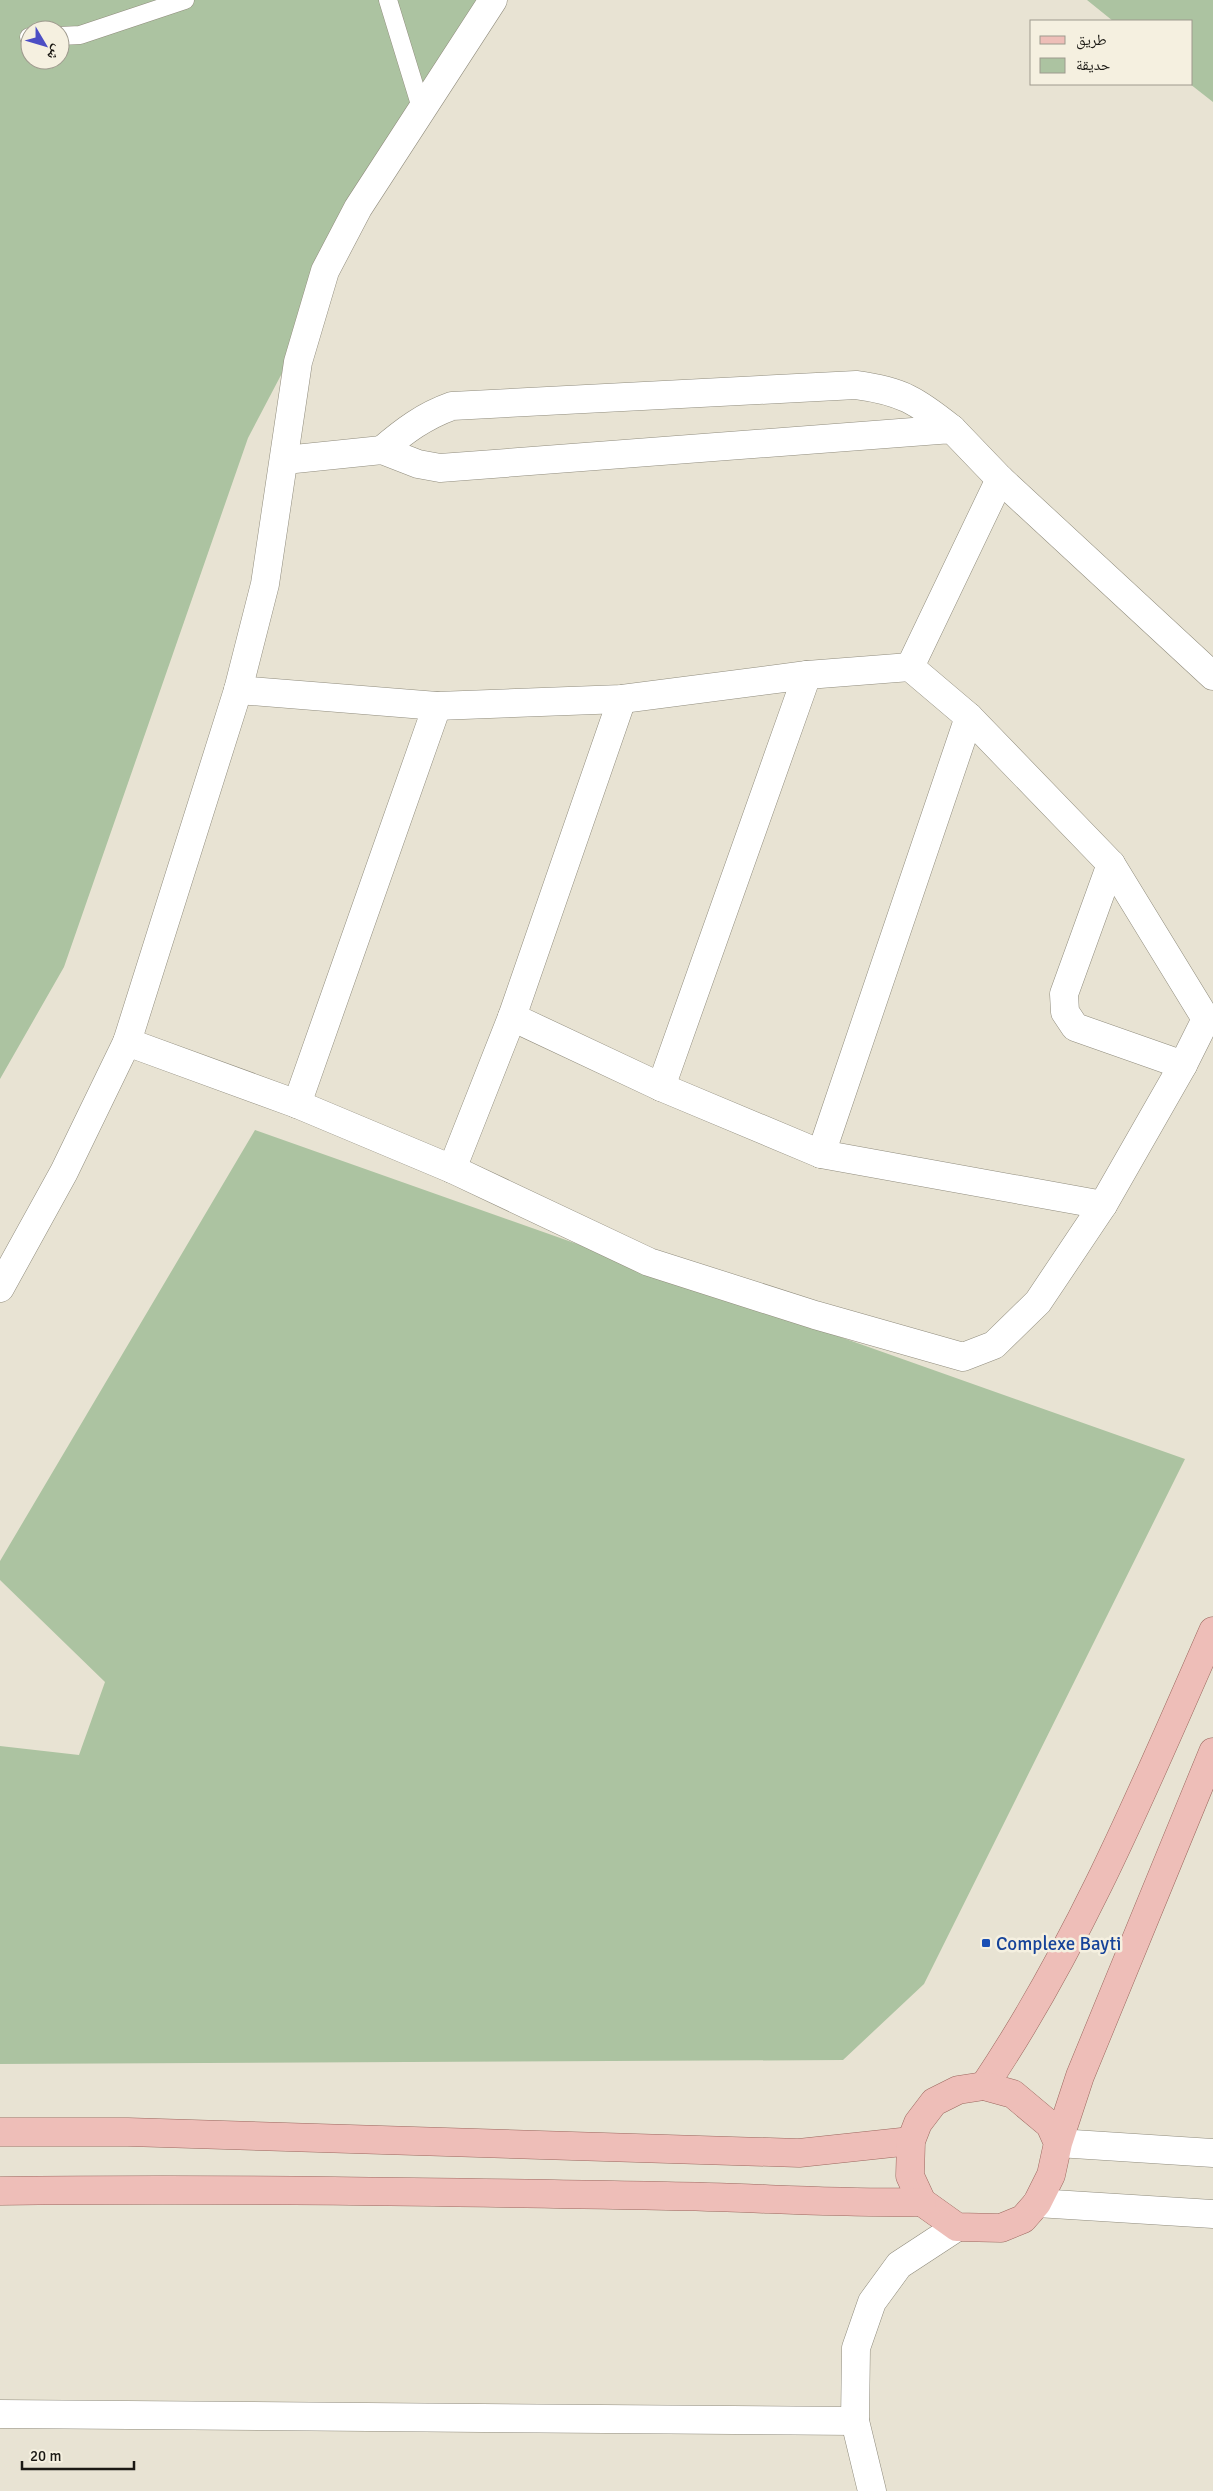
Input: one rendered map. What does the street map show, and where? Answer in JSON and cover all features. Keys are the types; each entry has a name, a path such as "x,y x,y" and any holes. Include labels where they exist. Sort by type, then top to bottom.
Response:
{"main road":[{"path":"984,2086 1019,2035 1081,1921 1213,1631"},
{"path":"1058,2143 1050,2124 1014,2094 984,2086 958,2090 934,2102 918,2122 911,2141 910,2176 922,2202 957,2227 1001,2228 1023,2220 1037,2203 1051,2175 1058,2143 1084,2067 1213,1752"},
{"path":"0,2132 128,2132 799,2153 911,2141"},
{"path":"0,2191 493,2193 741,2197 861,2203 922,2202"}],"street":[{"path":"0,1288 64,1172 127,1042 238,690 265,584 285,460 298,362 325,272 358,208 493,0"},
{"path":"382,450 410,426 433,413 452,406 856,385 886,389 904,395 924,407 952,429 1000,479 1213,676"},
{"path":"285,460 382,450 418,464 440,468 952,429"},
{"path":"910,667 1000,479"},
{"path":"127,1042 297,1104 452,1169 649,1262 815,1315 963,1357 994,1345 1038,1302 1103,1205 1209,1017 1111,864 969,717 910,667 807,675 622,699 437,706 238,690"},
{"path":"661,1087 807,675"},
{"path":"452,1169 512,1017 622,699"},
{"path":"297,1104 437,706"},
{"path":"821,1154 969,717"},
{"path":"1111,864 1064,994 1065,1012 1076,1027 1183,1065"},
{"path":"512,1017 661,1087 821,1154 1103,1205"},
{"path":"1058,2143 1213,2153"},
{"path":"1037,2203 1213,2214"},
{"path":"872,2491 855,2421 856,2348 872,2302 899,2265 957,2227"},
{"path":"0,2414 855,2421"}],"lane":[{"path":"70,36 80,36 185,0"},
{"path":"388,0 422,111"}],"green space":[{"path":"0,0 478,0 248,438 64,967 0,1079"},
{"path":"1087,0 1213,0 1213,102 1191,85 1193,85 1193,20 1112,20"},
{"path":"255,1130 1185,1459 924,1984 843,2060 0,2064 0,1746 79,1755 105,1682 0,1580 0,1561"}],"place":[{"name":"Complexe Bayti","path":"986,1943"}]}
